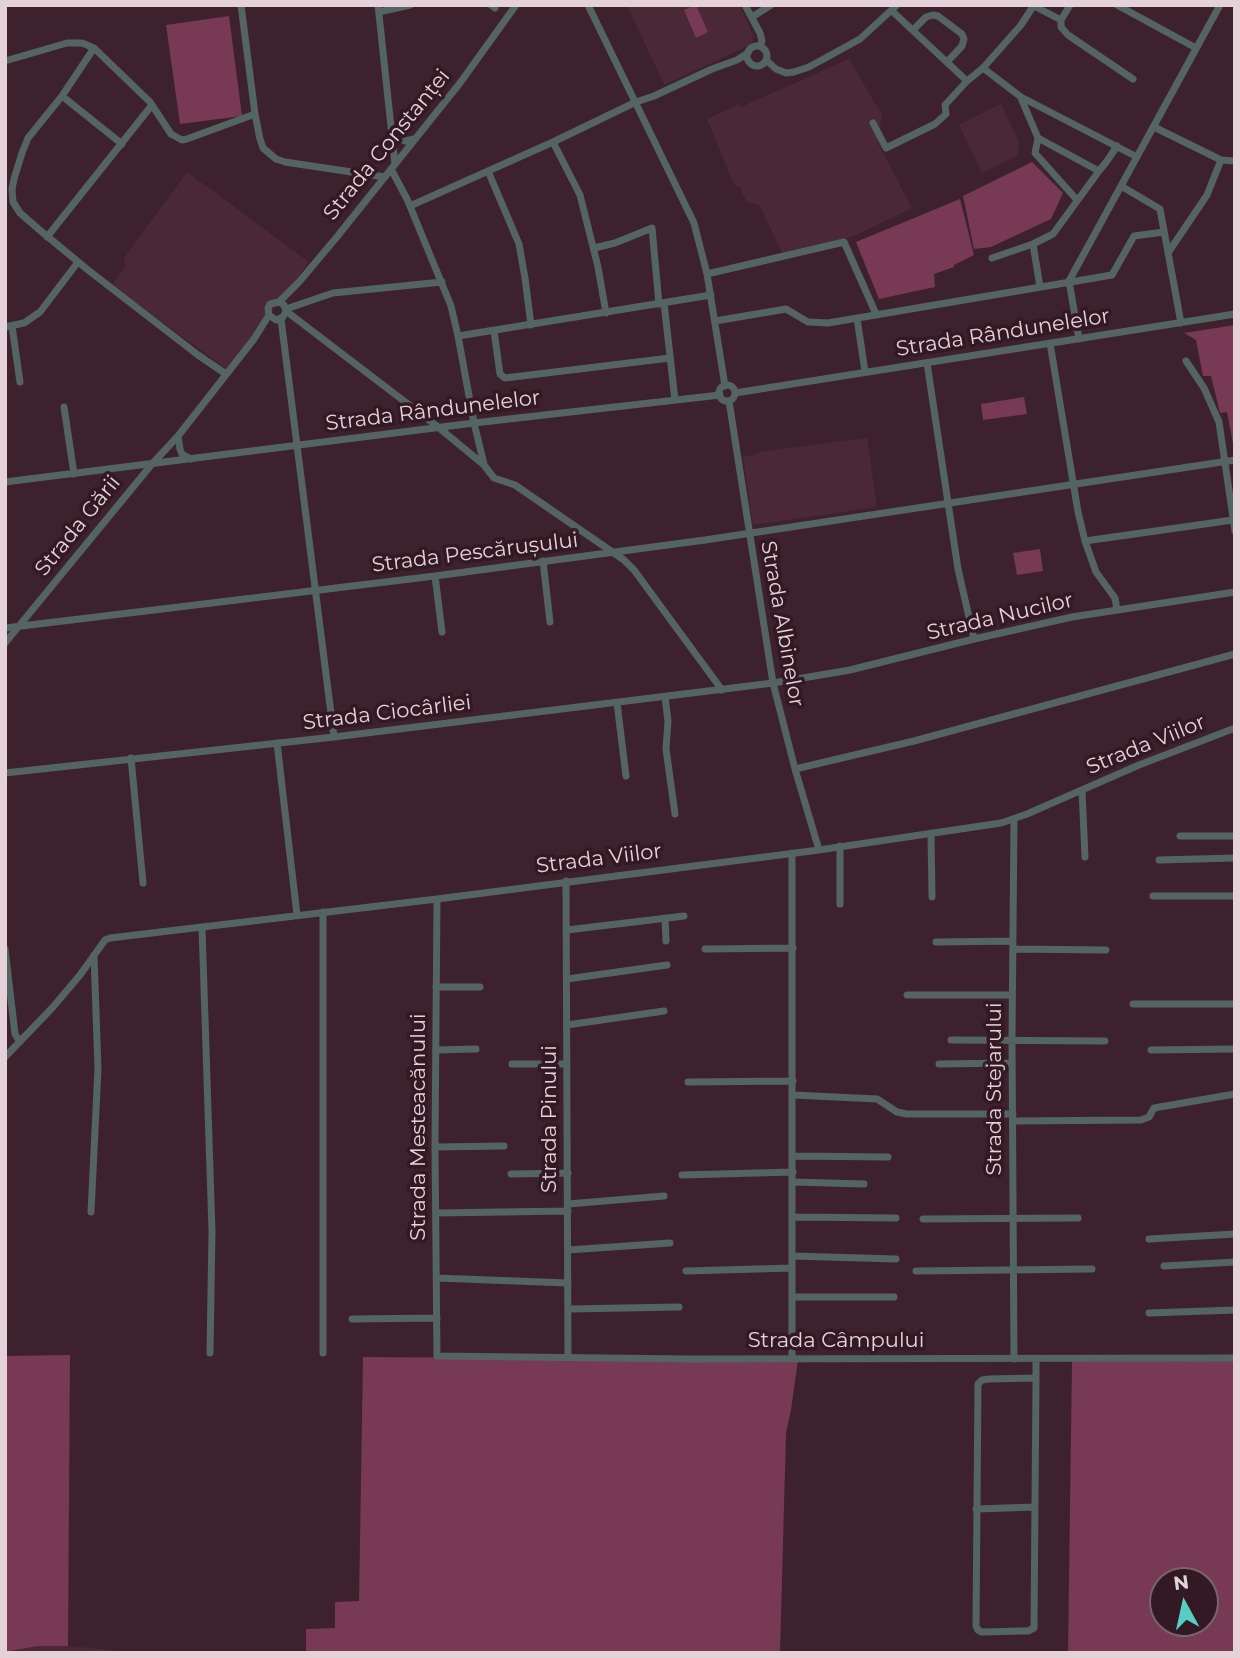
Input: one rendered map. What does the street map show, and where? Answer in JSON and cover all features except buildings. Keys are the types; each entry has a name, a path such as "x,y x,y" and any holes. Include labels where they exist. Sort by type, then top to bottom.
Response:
{"street":[{"path":"241,5 255,114 263,148 276,159 385,177"},
{"path":"410,5 379,9 393,167 451,306 484,465"},
{"name":"Strada Constanței","path":"284,307 299,282 460,83 516,5"},
{"path":"588,5 689,211 707,274 725,386"},
{"path":"746,5 762,41 760,46"},
{"path":"752,17 772,5"},
{"path":"1070,5 1061,20 1068,35 1133,79"},
{"path":"1117,5 1196,48"},
{"path":"1079,339 1069,282 1220,5"},
{"path":"873,123 887,148 935,124 946,114 945,105 967,80 983,68 1034,6 1061,20"},
{"path":"766,60 776,69 786,72 809,66 860,39 894,8 913,30 967,80"},
{"path":"913,30 926,17 933,15 962,34 962,46 947,62"},
{"path":"5,61 67,43 82,43 94,48 152,105 171,134 182,140 255,114"},
{"path":"410,206 636,102 737,60 753,47 760,46 767,52 766,60 762,65 752,65 748,60 748,53"},
{"path":"94,48 62,96 28,138 15,179 12,195 15,206 78,262 226,374"},
{"path":"983,68 1021,97 1137,156"},
{"path":"62,96 122,144"},
{"path":"1021,97 1038,138 1035,153 1077,200"},
{"path":"47,237 152,105"},
{"path":"1154,127 1221,160 1235,161"},
{"path":"391,128 399,139 415,139"},
{"path":"1038,138 1099,171"},
{"path":"553,142 580,195 595,251 606,313"},
{"path":"992,258 1053,234 1116,146"},
{"path":"1168,253 1207,195 1221,160"},
{"path":"488,171 519,244 530,325"},
{"path":"5,181 15,179"},
{"path":"1121,186 1160,209 1181,323"},
{"path":"595,251 652,228 675,400"},
{"path":"715,321 786,309 808,321 828,323 1112,275 1135,236 1164,232"},
{"path":"707,274 844,242 876,314"},
{"path":"1033,244 1040,287"},
{"path":"20,382 9,327 31,320 40,312 78,262"},
{"path":"284,307 333,293 442,282"},
{"path":"458,336 711,295"},
{"path":"334,737 298,446 275,318 268,308 270,304 284,307 438,427 484,465 494,478 515,485 634,570 722,690"},
{"path":"5,482 152,464 178,436 254,339 275,318 285,315 284,307"},
{"name":"Strada Rândunelelor","path":"735,393 1235,314"},
{"path":"857,318 865,372"},
{"path":"494,331 500,374 505,378 670,358"},
{"path":"1050,343 1085,541 1096,572 1115,598 1117,610"},
{"path":"1186,361 1204,388 1219,422 1235,531"},
{"path":"927,363 957,569 974,639"},
{"path":"725,386 733,388 735,393 729,401 722,399 720,395 720,390 725,386"},
{"name":"Strada Rândunelelor","path":"152,464 438,427 720,395"},
{"name":"Strada Albinelor","path":"729,401 773,683 819,849"},
{"path":"64,407 74,474"},
{"path":"178,436 182,454 192,459"},
{"name":"Strada Pescărușului","path":"5,628 613,553 1235,460"},
{"name":"Strada Gării","path":"5,643 152,464"},
{"path":"1085,541 1233,520"},
{"path":"542,561 550,622"},
{"path":"435,576 442,632"},
{"name":"Strada Nucilor","path":"773,683 850,670 1060,620 1235,592"},
{"path":"795,769 914,741 1235,654"},
{"name":"Strada Ciocârliei","path":"5,773 334,737 773,683"},
{"path":"665,697 668,721 666,749 675,814"},
{"path":"617,703 626,776"},
{"name":"Strada Viilor","path":"5,1057 53,1007 105,940 110,938 437,899 1001,823 1235,728"},
{"path":"277,743 298,915"},
{"path":"131,758 143,883"},
{"path":"1082,790 1085,857"},
{"name":"Strada Stejarului","path":"1013,1359 1014,819"},
{"path":"932,833 932,897"},
{"path":"1180,836 1235,836"},
{"path":"840,846 840,904"},
{"path":"792,853 792,1358"},
{"path":"1159,860 1235,858"},
{"name":"Strada Pinului","path":"566,881 568,1357"},
{"path":"1153,896 1235,896"},
{"name":"Strada Mesteacănului","path":"437,899 437,1356"},
{"path":"323,912 323,1353"},
{"path":"567,930 684,916"},
{"path":"665,918 666,941"},
{"path":"202,927 212,1230 210,1353"},
{"path":"936,942 1106,950"},
{"path":"705,949 793,948"},
{"path":"5,949 15,1034 20,1042"},
{"path":"91,1212 98,1069 94,955"},
{"path":"567,979 667,965"},
{"path":"436,987 480,987"},
{"path":"907,995 1013,995"},
{"path":"1133,1004 1235,1004"},
{"path":"567,1025 664,1011"},
{"path":"951,1040 1105,1041"},
{"path":"436,1050 476,1049"},
{"path":"1152,1050 1235,1049"},
{"path":"939,1064 1012,1063"},
{"path":"512,1064 568,1064"},
{"path":"688,1082 793,1081"},
{"path":"793,1095 877,1099 897,1112 907,1114 1141,1120 1149,1116 1154,1108 1235,1094"},
{"path":"435,1147 504,1146"},
{"path":"793,1156 888,1157"},
{"path":"511,1174 568,1172"},
{"path":"682,1175 793,1172"},
{"path":"792,1182 864,1184"},
{"path":"436,1213 568,1207 664,1196"},
{"path":"792,1217 896,1218"},
{"path":"923,1219 1078,1218"},
{"path":"1149,1239 1235,1234"},
{"path":"568,1250 670,1243"},
{"path":"792,1256 896,1259"},
{"path":"1164,1266 1235,1262"},
{"path":"686,1271 792,1268"},
{"path":"916,1271 1092,1269"},
{"path":"436,1278 568,1283"},
{"path":"792,1297 894,1297"},
{"path":"569,1309 679,1307"},
{"path":"1149,1313 1235,1310"},
{"path":"352,1319 436,1318"},
{"name":"Strada Câmpului","path":"437,1356 689,1359 1235,1358"},
{"path":"1035,1378 989,1379 978,1384 976,1626 982,1632 1021,1632 1034,1628 1036,1359"},
{"path":"976,1509 1035,1507"}],"shaded area":[{"path":"627,5 740,5 753,40 750,45 664,85"},
{"path":"694,5 708,32 696,38 684,10"},
{"path":"229,16 242,116 180,124 166,25"},
{"path":"849,59 882,115 878,143 912,208 854,236 782,253 760,206 746,201 740,187 734,185 707,119 739,104 741,107"},
{"path":"1001,104 1019,142 1017,156 982,173 959,125"},
{"path":"1032,162 1063,193 1051,219 991,247 974,249 963,196"},
{"path":"187,172 309,262 229,371 112,285 125,267 124,258"},
{"path":"960,199 974,255 954,267 934,274 935,287 879,299 856,242"},
{"path":"1235,325 1234,449 1227,412 1220,413 1211,376 1203,376 1196,340 1184,333"},
{"path":"1024,397 1027,414 983,420 981,404"},
{"path":"867,438 877,507 753,525 743,457 758,452"},
{"path":"1040,549 1043,571 1017,575 1013,553"},
{"path":"70,1355 68,1646 38,1646 5,1652 5,1356"},
{"path":"363,1357 798,1360 786,1433 780,1653 306,1653 306,1629 335,1628 335,1602 359,1601"},
{"path":"1072,1361 1235,1361 1235,1653 1068,1653"},
{"path":"38,1646 68,1646 119,1653 5,1653"}]}
